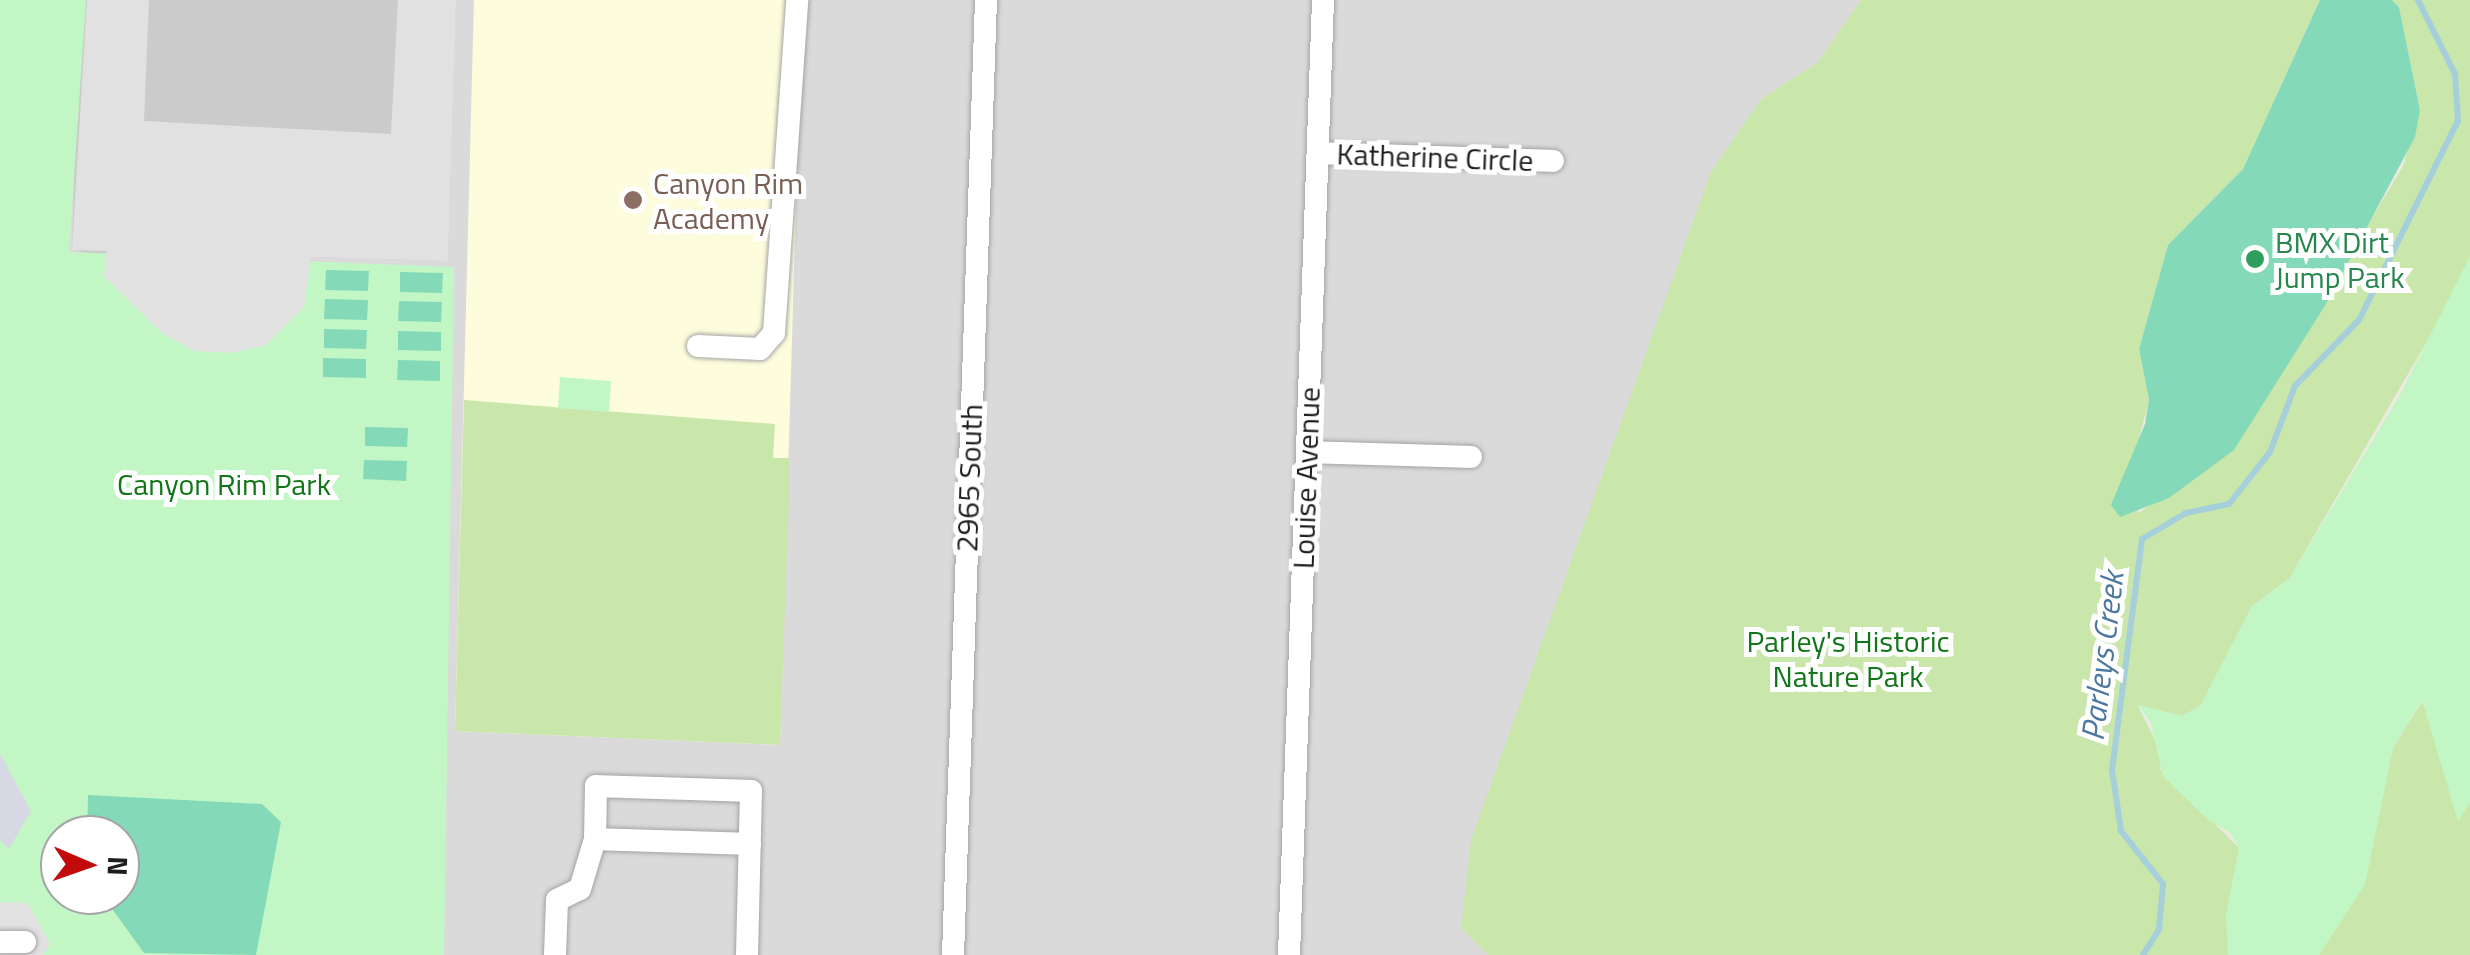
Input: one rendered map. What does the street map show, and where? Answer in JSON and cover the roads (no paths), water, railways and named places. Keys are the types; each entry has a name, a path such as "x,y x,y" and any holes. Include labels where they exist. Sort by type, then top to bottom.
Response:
{"street":[{"path":"698,346 760,349 774,333 797,0"},
{"name":"2965 South","path":"953,955 986,0"},
{"name":"Louise Avenue","path":"1289,955 1323,0"},
{"name":"Katherine Circle","path":"1318,153 1552,161"},
{"path":"1307,452 1471,457"},
{"path":"555,955 557,900 580,889 595,838 596,786 751,791 746,955"},
{"path":"595,838 750,844"},
{"path":"0,942 26,942"}],"waterway":[{"name":"Parleys Creek","path":"2143,955 2159,929 2163,884 2121,831 2112,770 2142,539 2186,513 2229,504 2270,452 2295,386 2359,320 2458,121 2455,74 2418,0"}],"place":[{"name":"Canyon Rim Academy","path":"633,200"},
{"name":"BMX Dirt Jump Park","path":"2255,259"}],"park label":[{"name":"Canyon Rim Park","path":"224,484"},
{"name":"Parley's Historic Nature Park","path":"1848,658"}]}
